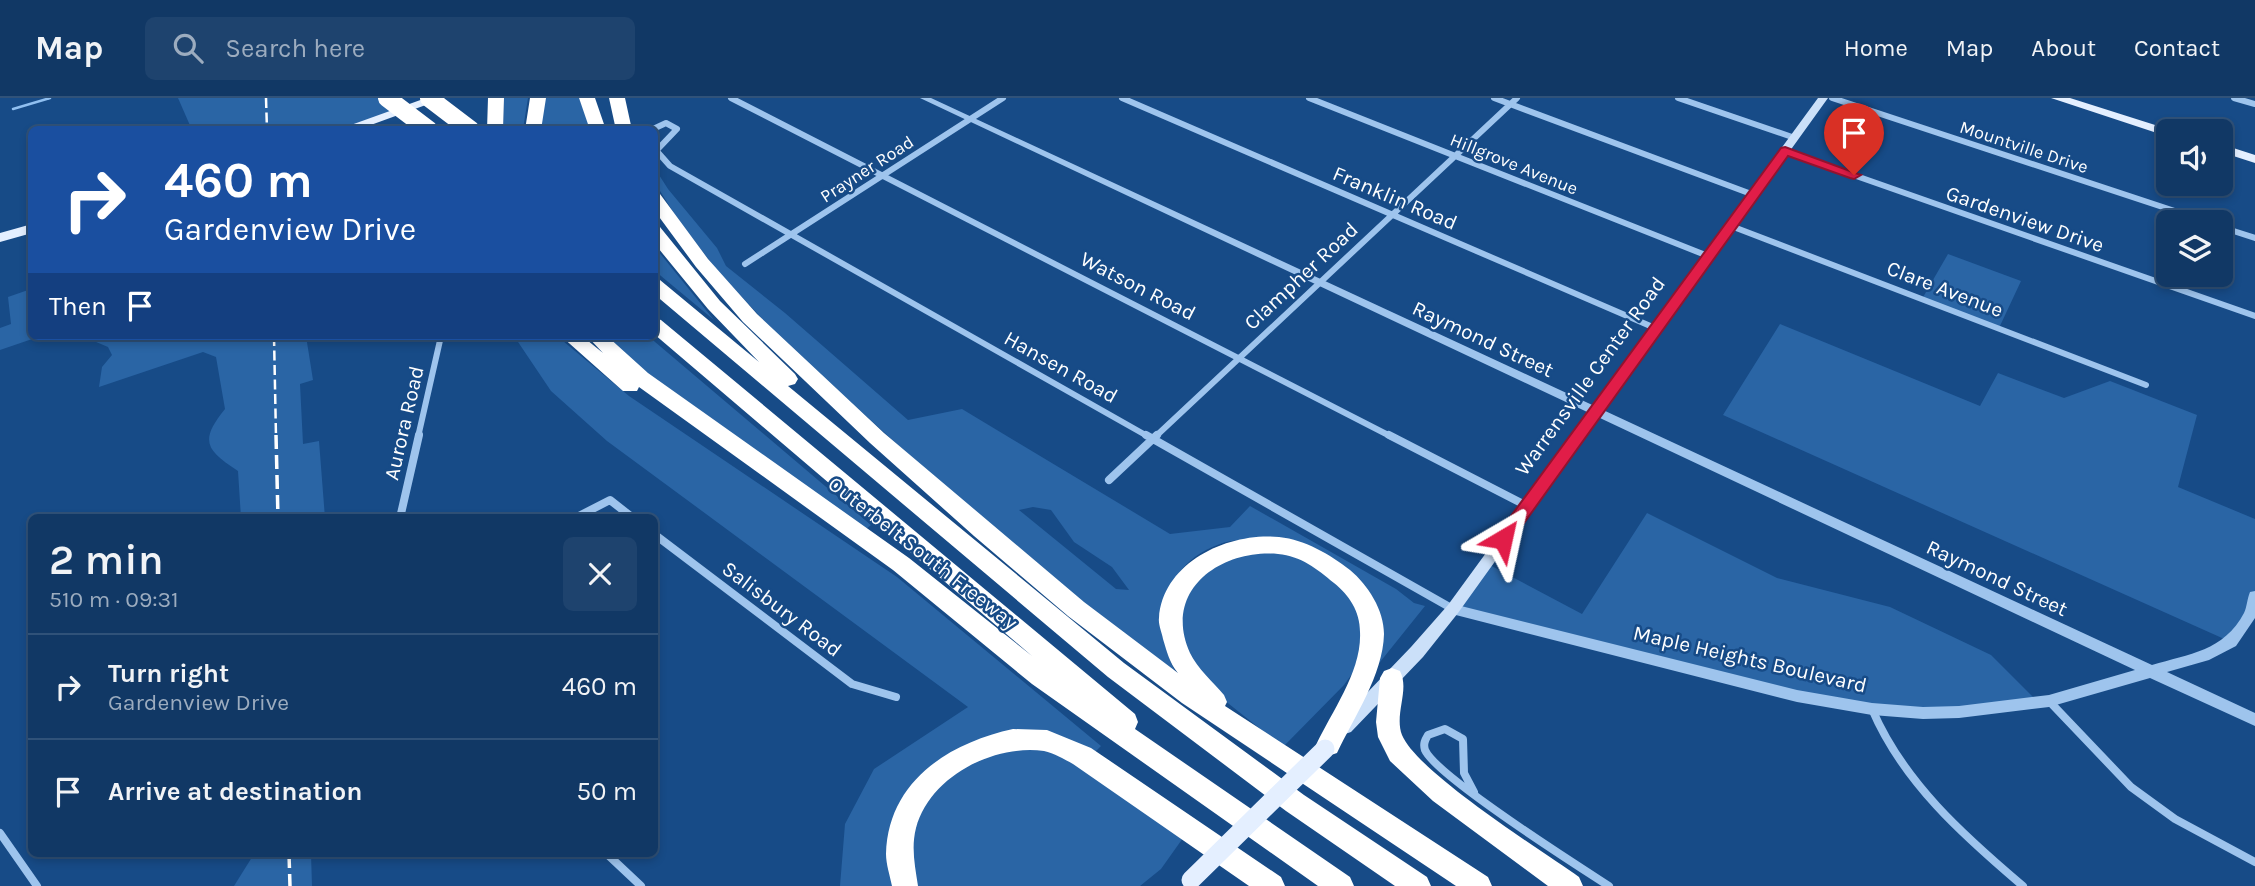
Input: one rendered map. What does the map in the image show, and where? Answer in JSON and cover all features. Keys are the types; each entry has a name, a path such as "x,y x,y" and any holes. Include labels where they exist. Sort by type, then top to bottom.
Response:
{"highway":[{"path":"387,98 424,126"},
{"path":"429,98 466,126"},
{"path":"495,126 496,98"},
{"path":"534,126 538,98"},
{"path":"587,98 597,126"},
{"path":"617,98 623,126"},
{"path":"658,204 680,236 734,301 877,438 992,539 1129,651 1228,723 1479,886"},
{"name":"Outerbelt South Freeway","path":"658,236 714,305 881,472"},
{"name":"Outerbelt South Freeway","path":"658,287 1145,693 1295,803 1418,886"},
{"name":"Outerbelt South Freeway","path":"658,327 1224,803"},
{"path":"575,340 622,381 660,408 726,439"},
{"name":"Outerbelt South Freeway","path":"600,340 641,378 901,564 1040,677 1341,886"},
{"path":"1273,750 1202,690 1178,657 1169,629 1169,614 1176,592 1196,568 1221,553 1259,545 1297,550 1336,569 1357,590 1368,613 1372,626 1369,652 1327,747"},
{"path":"1392,678 1388,723 1390,738 1403,759 1435,787 1570,886"},
{"path":"905,886 901,865 905,824 926,785 942,768 961,755 1004,740 1026,739 1063,746 1082,756 1272,886"}],"main road":[{"path":"355,126 439,98"},
{"name":"Warrensville Center Road","path":"1185,884 1327,747 1453,609 1823,98"},
{"path":"2057,98 2156,128"},
{"path":"2233,152 2255,159"},
{"path":"0,238 28,229"}],"street":[{"name":"Watson Road","path":"732,98 1527,506"},
{"name":"Raymond Street","path":"924,98 2255,720"},
{"name":"Prayner Road","path":"745,264 1003,98"},
{"name":"Franklin Road","path":"1122,98 1655,328"},
{"name":"Hillgrove Avenue","path":"1309,98 1708,256"},
{"path":"1494,98 1755,195"},
{"name":"Clampher Road","path":"1109,480 1517,98"},
{"path":"1678,98 1795,138"},
{"name":"Mountville Drive","path":"1832,98 2172,210"},
{"path":"2234,98 2255,104"},
{"name":"Hansen Road","path":"658,127 666,123 677,128 658,147"},
{"name":"Gardenview Drive","path":"1785,151 2255,316"},
{"name":"Hansen Road","path":"658,153 670,166 790,235 1453,609"},
{"name":"Clare Avenue","path":"1731,226 2146,385"},
{"path":"2233,231 2255,238"},
{"name":"Aurora Road","path":"401,514 440,340"},
{"path":"583,514 610,500 628,514"},
{"name":"Salisbury Road","path":"658,537 852,684 895,696"},
{"name":"Maple Heights Boulevard","path":"1453,609 1797,696 1872,709 1959,712 2049,701 2204,656 2231,642 2251,613 2255,596"},
{"path":"2049,701 2131,787 2175,819 2255,862"},
{"path":"1872,709 1876,723 1906,767 1954,824 2023,886"},
{"path":"1474,792 1464,773 1467,750 1464,741 1445,729 1433,729 1426,734 1423,742 1425,751 1432,760 1474,792 1609,886"},
{"path":"0,833 37,886"},
{"path":"610,857 641,886"}],"shaded area":[{"path":"178,98 387,98 407,109 353,126 190,126"},
{"path":"504,98 528,98 523,126 503,126"},
{"path":"545,98 579,98 590,126 541,126"},
{"path":"658,173 717,248 726,266 785,313 908,420 962,409 1170,534 1230,527 1250,506 1396,589 1414,603 1425,606 1368,677 1375,614 1289,540 1236,540 1220,544 1201,553 1186,565 1174,580 1167,596 1163,633 1175,671 1139,649 942,485 778,336 716,269 677,218 658,188","holes":["1033,507 1051,510 1074,542 1112,567 1129,590 1116,589 1019,510"]},
{"path":"658,251 714,320 658,273"},
{"path":"1948,254 2021,281 1999,328 1922,299"},
{"path":"28,290 29,340 0,350 0,328 11,324 8,297"},
{"path":"1780,324 1980,406 1998,373 2064,398 2110,381 2197,415 2178,487 2255,519 2255,596 2231,642 1723,415"},
{"path":"91,340 307,340 313,380 300,384 303,444 319,441 325,514 241,514 238,471 219,457 210,444 212,429 225,409 216,357 203,352 99,387 102,367 112,355 108,347"},
{"path":"517,340 562,340 629,396 897,577 1101,746 1093,754 1030,735 923,779 897,886 840,886 845,824 874,769 968,707 607,441 551,391"},
{"path":"610,340 653,340 871,525 866,529 638,366"},
{"path":"1647,513 1777,578 1890,607 1991,655 2038,702 1959,712 1872,709 1453,609 1486,563 1582,614"},
{"path":"1268,552 1294,556 1318,566 1341,584 1365,625 1359,664 1344,685 1283,747 1224,700 1182,647 1182,603 1193,582 1215,563"},
{"path":"1015,748 1060,752 1183,838 1161,869 1140,886 915,886 912,835 927,798 972,758"},
{"path":"252,857 311,857 312,886 234,886"}],"waterway":[{"path":"13,109 50,98"}],"railway":[{"path":"266,98 267,126"},
{"path":"274,340 276,437"},
{"path":"276,435 278,514"},
{"path":"289,857 290,886"}],"route":[{"path":"1503,539 1785,151 1854,175"}]}
